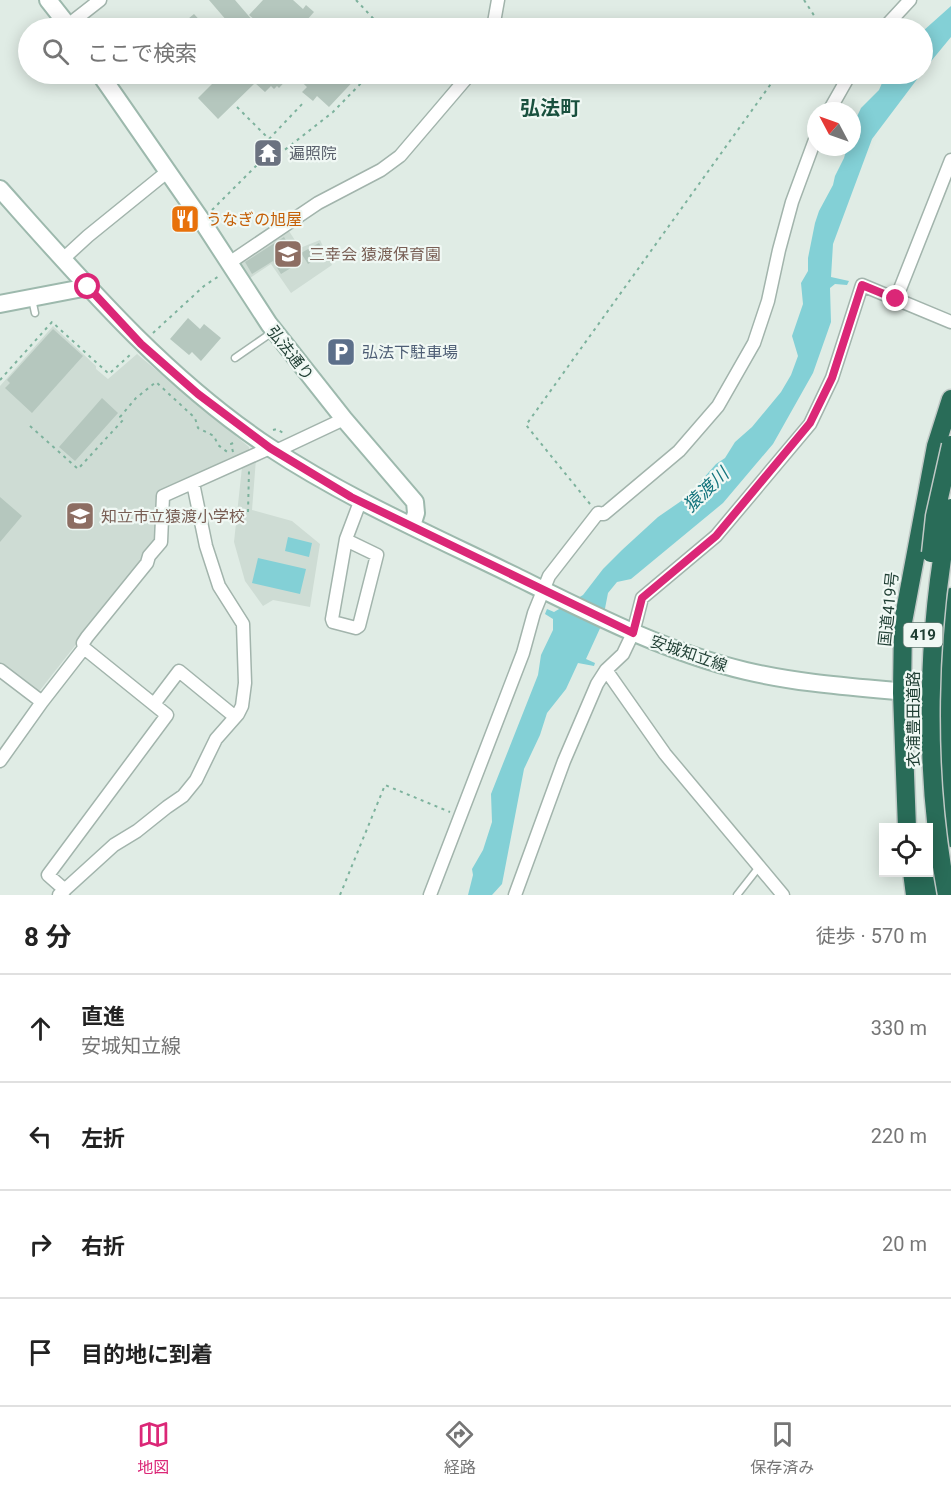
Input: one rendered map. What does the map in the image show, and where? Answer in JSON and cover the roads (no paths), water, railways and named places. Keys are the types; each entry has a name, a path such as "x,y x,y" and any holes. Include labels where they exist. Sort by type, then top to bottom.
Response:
{"highway":[{"name":"国道419号","path":"907,823 902,693 903,622 936,446 951,399"},
{"name":"衣浦豊田道路","path":"924,823 920,680 935,516 951,445"},
{"name":"衣浦豊田道路","path":"947,895 933,801 932,670 941,555 951,508"},
{"name":"419","path":"951,597 946,635 946,791 951,838"},
{"path":"913,877 915,895"},
{"path":"929,877 932,895"}],"main road":[{"path":"48,0 62,18"},
{"name":"弘法通り","path":"107,84 202,221 274,331 305,363 344,419 415,502 416,513 412,526"},
{"name":"安城知立線","path":"0,189 141,344 198,394 273,449 360,501 629,632 694,656 746,671 804,682 947,696"},
{"path":"0,304 33,306 88,287"}],"street":[{"path":"79,18 100,0"},
{"path":"495,18 498,0"},
{"path":"893,18 910,0"},
{"path":"231,265 318,203 381,170 400,156 462,84"},
{"path":"833,102 844,84"},
{"path":"430,895 524,653 534,613 549,592 549,576 598,513 604,514 679,451 718,406 754,343 768,301 792,202 809,156"},
{"path":"896,299 951,160"},
{"path":"63,259 87,236 167,172"},
{"path":"515,895 564,761 597,684 606,670 623,654 642,598 716,536 810,423 832,378 862,285 951,322"},
{"path":"0,761 84,648 83,643 87,637 147,563 149,556 161,542 163,496 344,419"},
{"path":"84,648 167,715 48,875 62,892 114,845 137,831 183,796 196,780 216,739 238,714 244,694 243,624 219,586 206,546 193,483"},
{"path":"346,540 377,555 366,603 359,626 356,628 333,622 332,619 346,540 360,501"},
{"path":"0,670 42,702"},
{"path":"606,670 665,754 783,895"},
{"path":"154,704 180,671 234,716"}],"lane":[{"path":"235,358 274,331"},
{"path":"737,895 759,867"}],"water":[{"path":"951,6 951,37 933,59 933,22"},
{"name":"猿渡川","path":"882,84 913,84 872,139 833,244 831,277 849,281 847,285 835,284 830,288 831,322 813,373 773,444 723,503 631,579 617,582 608,593 602,624 586,659 595,663 594,666 578,663 566,689 547,713 540,735 524,769 502,884 492,895 468,895 473,875 472,869 483,850 492,822 491,794 538,675 541,655 553,630 553,619 545,614 547,609 554,612 583,595 603,569 622,550 658,517 687,497 716,464 725,458 735,442 752,427 781,392 798,356 792,336 803,304 801,283 808,271 808,258 815,223 845,156 861,156 861,108 879,90"},
{"path":"288,537 312,543 309,557 285,551"},
{"path":"258,558 306,569 300,594 252,583"}],"place":[{"name":"遍照院","path":"268,153"},
{"name":"うなぎの旭屋","path":"185,219"},
{"name":"三幸会 猿渡保育園","path":"288,254"},
{"name":"弘法下駐車場","path":"341,352"},
{"name":"知立市立猿渡小学校","path":"80,516"}],"district":[{"name":"弘法町","path":"550,108"}]}
